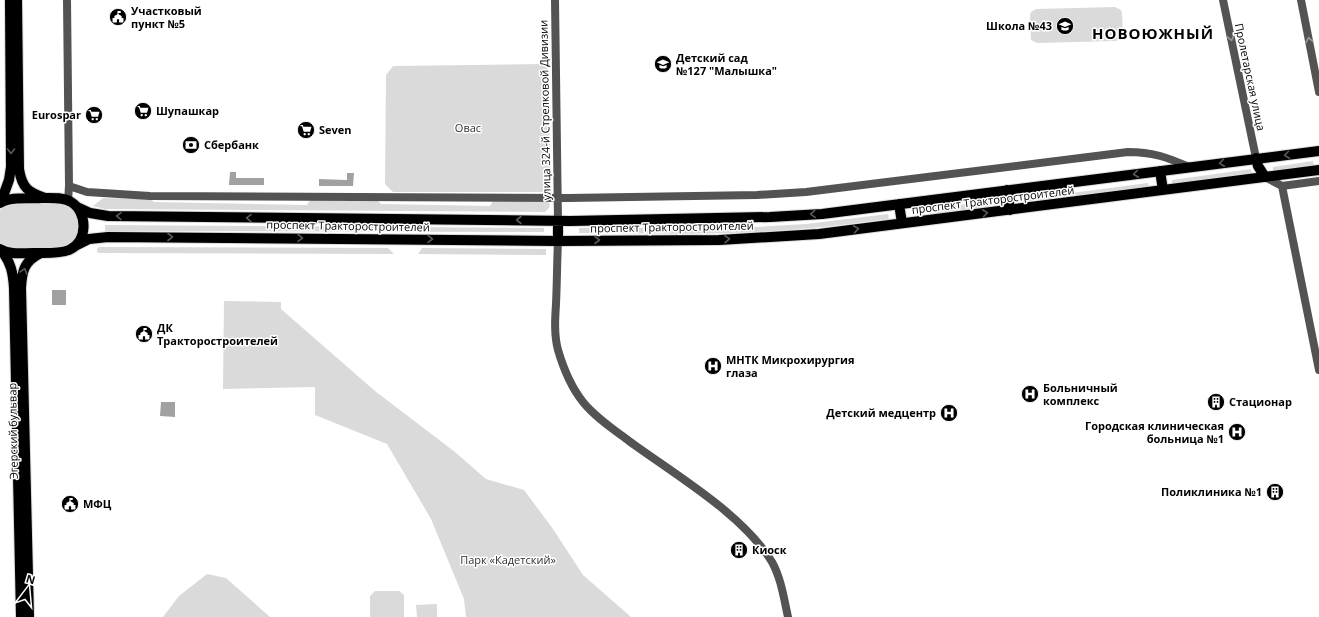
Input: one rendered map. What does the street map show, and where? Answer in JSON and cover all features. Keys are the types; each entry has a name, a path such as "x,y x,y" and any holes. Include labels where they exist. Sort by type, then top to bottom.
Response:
{"main road":[{"path":"1,203 9,180 11,167 10,0"},
{"path":"17,0 20,177 25,187 30,192 45,198"},
{"name":"проспект Тракторостроителей","path":"68,201 90,213 108,216 558,220 770,217 822,214 1319,151"},
{"path":"1256,158 1258,166 1265,177"},
{"name":"проспект Тракторостроителей","path":"0,249 13,253 41,253 68,250 89,239 115,237 558,241 719,240 766,238 819,234 1319,170"},
{"path":"1160,171 1163,190"},
{"path":"1008,190 1010,210"},
{"path":"1,203 11,199 45,198 68,201"},
{"path":"899,204 902,223"},
{"path":"77,207 83,216 84,227 81,238 77,244"},
{"path":"558,220 558,241"},
{"name":"Эгерский бульвар","path":"0,249 10,262 13,276 21,461 25,614"},
{"name":"Эгерский бульвар","path":"21,461 22,280 23,271 27,263 30,259 41,253"}],"street":[{"path":"67,0 68,201"},
{"name":"улица 324-й Стрелковой Дивизии","path":"554,0 558,220"},
{"name":"Пролетарская улица","path":"1223,0 1256,158"},
{"path":"1301,0 1319,92"},
{"path":"69,186 87,192 138,196 557,198 757,195 806,192 1128,152 1146,152 1162,156 1189,167"},
{"path":"1265,177 1282,186 1319,181"},
{"path":"1282,186 1319,370"},
{"path":"558,241 555,330 557,349 572,385 583,402 600,420 690,484 733,518 757,542 772,562 777,573 788,617"}],"green space":[{"path":"1115,7 1121,10 1122,13 1123,34 1122,37 1116,41 1037,43 1031,40 1030,15 1031,12 1036,9"},
{"name":"Овас","path":"543,64 549,70 550,184 542,192 393,192 385,184 386,75 393,66"},
{"path":"1313,161 1314,166 1273,171 1273,167"},
{"path":"1251,169 1252,174 1172,185 1172,180"},
{"path":"1148,183 1149,187 1026,203 1025,199"},
{"path":"103,198 151,199 154,202 307,205 310,200 378,201 381,204 490,206 493,201 546,201 550,204 549,208 545,212 105,209 93,206"},
{"path":"990,201 991,206 934,214 933,208"},
{"path":"11,203 55,203 69,207 75,212 79,220 77,236 69,244 60,248 11,249 4,247 0,244 0,210 4,206"},
{"path":"888,214 889,219 772,231 667,234 579,233 579,228 755,227 806,224"},
{"path":"105,225 544,228 544,232 105,231"},
{"path":"99,247 388,248 394,254 99,253 97,252 97,249"},
{"path":"422,248 546,249 546,255 418,254"},
{"name":"Парк «Кадетский»","path":"224,301 281,302 281,309 375,391 455,452 486,479 524,490 553,529 583,575 631,617 466,617 464,599 431,519 387,444 315,415 315,387 223,389"},
{"path":"207,574 226,578 270,617 163,617 179,596"},
{"path":"375,591 399,591 404,595 404,617 370,617 370,596"},
{"path":"437,604 437,617 417,617 416,605"}],"shaded area":[{"path":"230,172 236,172 236,178 264,178 264,185 229,185"},
{"path":"347,173 354,173 353,186 319,186 319,179 347,180"},
{"path":"52,290 66,290 66,305 52,305"},
{"path":"161,402 175,402 175,417 160,416"}],"place":[{"name":"Участковый пункт №5","path":"118,17"},
{"name":"Школа №43","path":"1065,26"},
{"name":"Детский сад №127 \"Малышка\"","path":"663,64"},
{"name":"Шупашкар","path":"143,111"},
{"name":"Eurospar","path":"94,115"},
{"name":"Seven","path":"306,130"},
{"name":"Сбербанк","path":"191,145"},
{"name":"ДК Тракторостроителей","path":"144,334"},
{"name":"МНТК Микрохирургия глаза","path":"713,366"},
{"name":"Больничный комплекс","path":"1030,394"},
{"name":"Стационар","path":"1216,402"},
{"name":"Детский медцентр","path":"949,413"},
{"name":"Городская клиническая больница №1","path":"1237,432"},
{"name":"Поликлиника №1","path":"1275,492"},
{"name":"МФЦ","path":"70,504"},
{"name":"Киоск","path":"739,550"}],"district":[{"name":"НОВОЮЖНЫЙ","path":"1153,34"}]}
